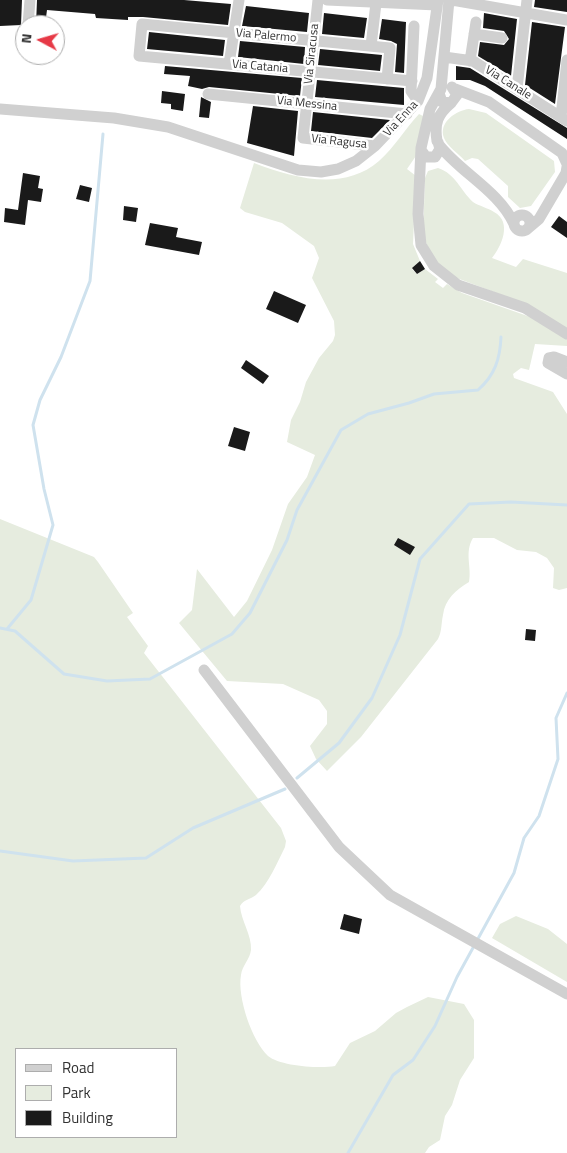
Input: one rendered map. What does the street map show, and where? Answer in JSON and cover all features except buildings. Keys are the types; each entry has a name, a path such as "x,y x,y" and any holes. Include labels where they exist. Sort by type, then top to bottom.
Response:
{"street":[{"path":"29,15 30,0"},
{"path":"229,64 239,0"},
{"name":"Via Siracusa","path":"302,138 318,0"},
{"path":"327,0 376,3 438,3"},
{"path":"420,177 433,158 440,152 435,125 449,93 444,57 450,0 527,6 567,20"},
{"path":"371,46 376,3"},
{"name":"Via Enna","path":"0,108 114,118 168,126 298,170 321,172 338,169 356,161 375,146 418,102 427,78 438,3"},
{"path":"517,89 527,6"},
{"path":"470,61 476,22"},
{"name":"Via Palermo","path":"142,24 390,48 387,79"},
{"name":"Via Catania","path":"142,24 139,56 412,81"},
{"path":"414,26 412,81 413,96 418,102"},
{"path":"474,34 502,38"},
{"name":"Via Canale","path":"444,57 470,61 564,119"},
{"path":"564,119 567,60"},
{"path":"449,93 488,102 562,153 567,166 566,173 539,219 526,230 518,230 520,218"},
{"path":"449,93 430,109 422,146 419,234 421,245 434,266 458,285 525,308 567,334"},
{"name":"Via Messina","path":"208,94 407,114"},
{"name":"Via Ragusa","path":"302,138 375,146"},
{"path":"422,146 430,139 438,143 453,161 504,208 520,218"},
{"path":"422,146 424,156 453,161"},
{"path":"520,218 547,203"},
{"path":"567,362 554,357 549,358 548,363 567,374"},
{"path":"204,670 338,847 360,870 390,895 567,994"}],"green space":[{"path":"469,109 486,113 554,161 555,172 531,206 520,208 508,197 508,186 478,159 472,158 465,161 450,147 444,138 443,132 446,122 454,114"},
{"path":"419,114 423,116 418,153 407,169 416,176 413,244 420,261 412,269 417,274 425,269 438,279 435,282 443,288 447,284 462,293 536,319 567,338 567,346 535,344 529,370 521,368 513,374 514,378 553,392 567,414 567,588 559,590 553,588 554,568 547,558 536,552 517,550 494,538 473,538 469,549 469,582 456,592 446,604 438,639 361,737 327,771 316,759 310,746 327,724 327,711 319,700 283,684 227,681 179,623 192,610 197,569 234,617 247,601 272,550 288,504 307,477 315,455 287,442 291,420 300,402 306,382 319,358 333,341 335,335 334,321 312,278 319,258 314,246 282,223 245,212 240,208 254,163 302,177 334,179 350,176 365,171 379,161"},
{"path":"438,168 454,178 473,202 500,216 503,222 504,235 499,248 492,258 516,267 523,259 567,273 567,328 526,304 454,277 435,262 423,236 425,178 428,171"},
{"path":"0,519 94,557 133,613 127,617 148,646 144,653 281,828 286,841 285,847 272,872 265,885 256,895 243,902 240,906 251,944 251,950 242,972 241,995 251,1030 268,1056 281,1062 300,1066 335,1066 350,1043 375,1031 396,1013 407,1007 428,997 464,1004 474,1020 474,1058 460,1080 452,1105 445,1116 440,1140 429,1147 425,1153 0,1153"},
{"path":"516,916 548,929 567,944 567,982 492,938 500,924"}],"waterway":[{"path":"7,629 31,600 53,525 44,489 33,425 40,400 61,357 90,281 103,134"},
{"path":"0,628 15,631 64,674 107,681 150,679 232,634 250,613 287,540 297,510 341,430 368,414 434,394 478,390 489,378 496,366 501,337"},
{"path":"297,778 339,743 372,698 400,635 420,559 469,504 511,502 567,505"},
{"path":"348,1153 393,1075 413,1060 435,1026 457,977 514,873 524,838 539,816 558,759 556,718 567,693"},
{"path":"0,851 73,861 146,858 193,828 285,789"}]}
